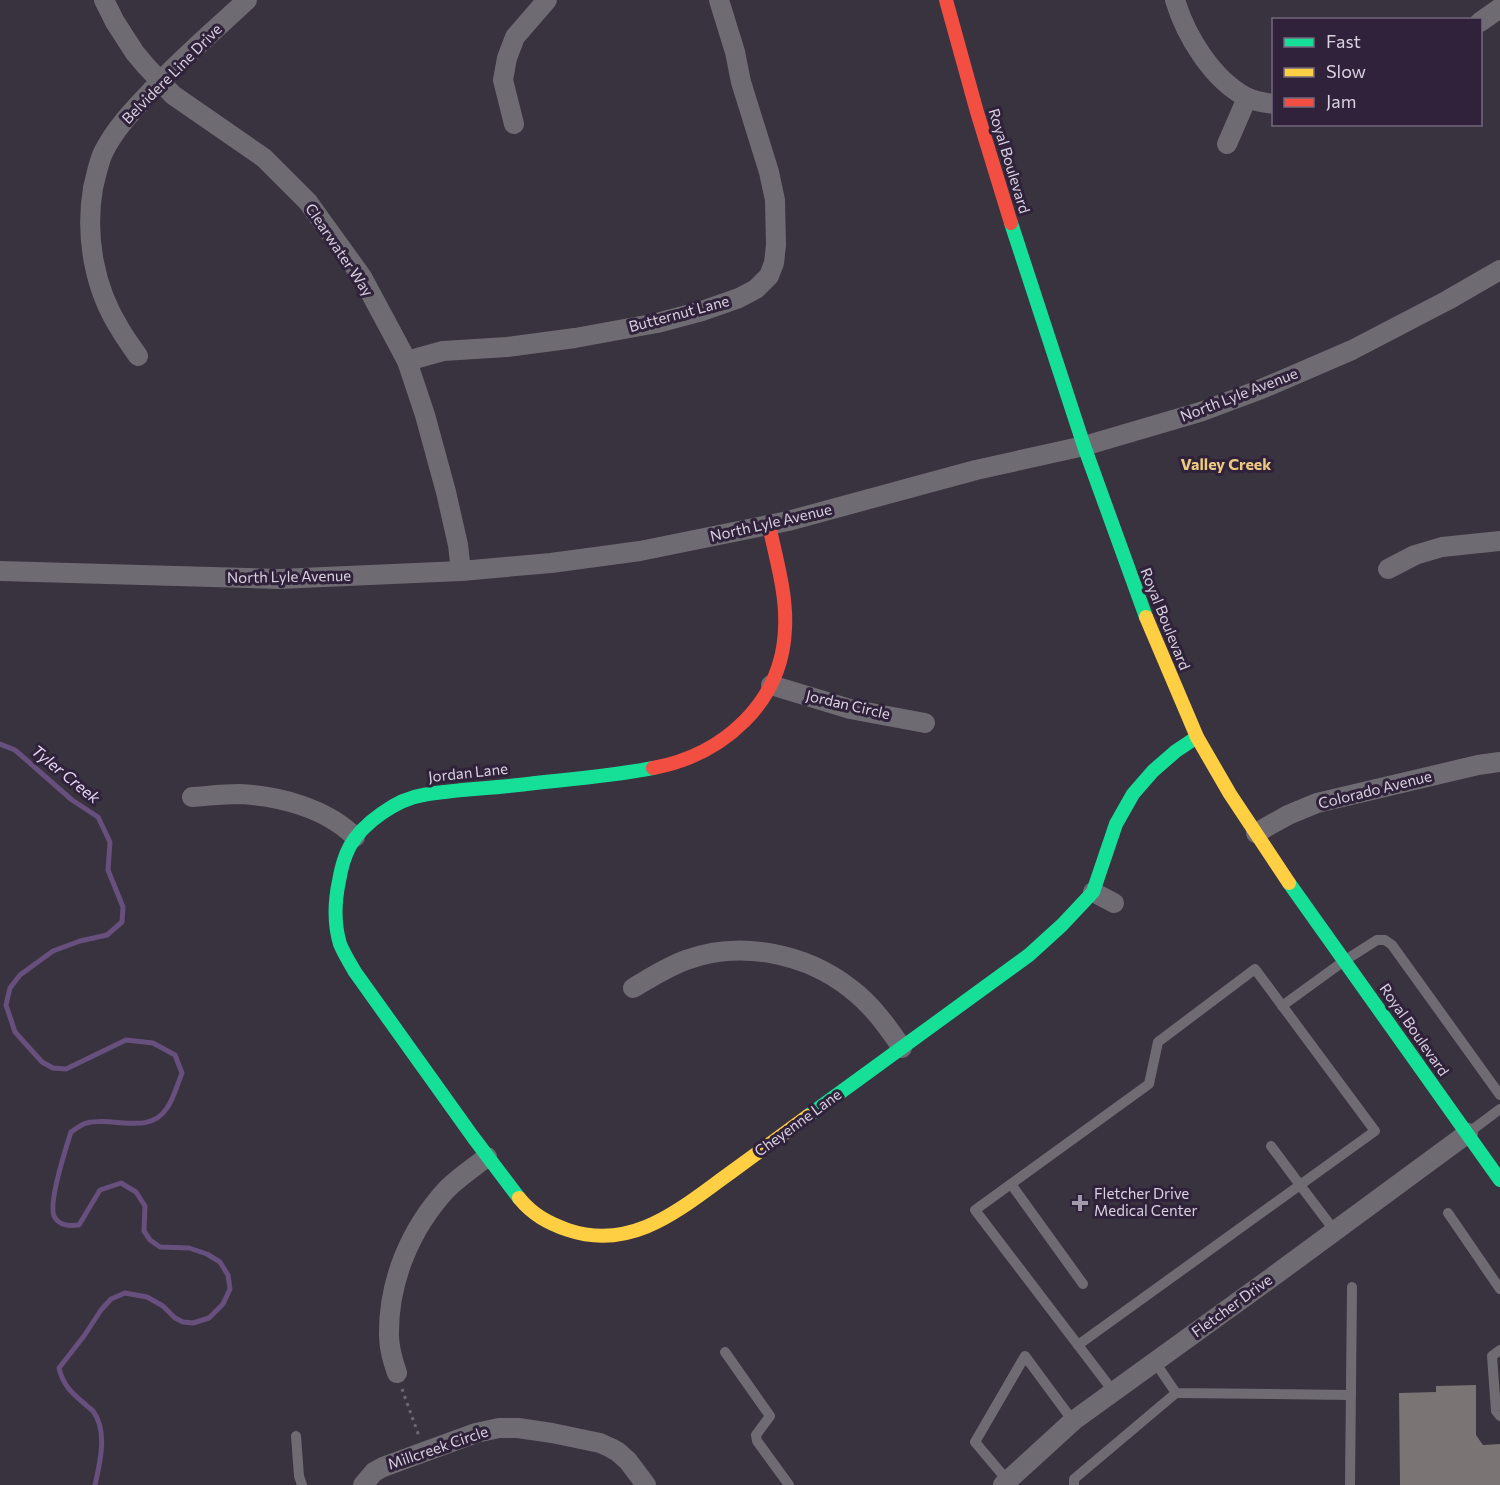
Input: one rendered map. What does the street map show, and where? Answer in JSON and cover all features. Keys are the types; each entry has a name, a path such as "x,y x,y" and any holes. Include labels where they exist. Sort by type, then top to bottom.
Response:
{"street":[{"name":"Clearwater Way","path":"105,0 115,22 135,53 160,81 173,95 193,110 264,158 308,202 362,277 407,361 425,415 446,492 462,571"},
{"name":"Belvidere Line Drive","path":"138,356 119,329 103,296 94,264 89,230 91,202 102,154 116,130 160,81 247,0"},
{"path":"514,124 503,80 507,58 515,37 547,0"},
{"name":"Butternut Lane","path":"407,361 443,351 507,347 575,338 657,323 739,298 756,289 769,276 774,263 776,245 775,200 719,0"},
{"name":"Royal Boulevard","path":"946,0 1017,245 1084,446 1149,626 1197,737 1256,833 1500,1180"},
{"path":"1175,0 1191,37 1206,60 1224,81 1247,98 1272,104"},
{"path":"1482,21 1500,8"},
{"path":"1227,144 1247,98"},
{"name":"North Lyle Avenue","path":"0,571 279,579 462,571 551,563 640,551 770,525 976,470 1084,446 1200,412 1259,390 1352,350 1500,270"},
{"name":"Jordan Lane","path":"487,1158 345,954 339,940 335,907 348,851 355,837 379,815 400,803 421,795 668,766 690,759 729,737 749,717 765,696 781,656 785,630 782,588 770,525"},
{"path":"1388,569 1415,555 1442,547 1500,541"},
{"name":"Jordan Circle","path":"771,685 850,709 925,723"},
{"name":"Cheyenne Lane","path":"487,1158 534,1214 571,1232 601,1237 622,1235 658,1223 1029,956 1093,892 1116,824 1133,794 1176,751 1197,737"},
{"name":"Colorado Avenue","path":"1256,833 1288,815 1317,803 1468,767 1500,762"},
{"path":"192,797 237,794 285,800 333,820 355,837"},
{"path":"1093,892 1114,903"},
{"path":"633,988 672,966 702,955 750,950 792,958 828,972 852,989 874,1010 902,1048"},
{"name":"Fletcher Drive","path":"1005,1483 1073,1421 1468,1133"},
{"path":"397,1373 389,1338 394,1289 402,1258 417,1228 446,1191 458,1179 487,1158"},
{"name":"Millcreek Circle","path":"363,1485 374,1472 383,1467 476,1433 498,1428 518,1428 600,1443 628,1461 646,1485"}],"lane":[{"path":"1282,1006 1344,961 1377,940 1385,940 1392,945 1500,1095"},
{"path":"1078,1345 1375,1131 1254,969 1158,1042 1149,1084 975,1210 1113,1391"},
{"path":"1468,1133 1500,1109"},
{"path":"1271,1146 1334,1230"},
{"path":"1011,1184 1083,1284"},
{"path":"1448,1213 1500,1289"},
{"path":"1350,1485 1352,1287"},
{"path":"1500,1350 1492,1356 1496,1412 1500,1416"},
{"path":"724,1352 770,1416 756,1435 757,1441 789,1485"},
{"path":"1005,1483 975,1443 1025,1356 1073,1421"},
{"path":"1155,1362 1176,1393"},
{"path":"1074,1485 1074,1479 1176,1393 1351,1395"},
{"path":"296,1436 299,1476 302,1485"}],"path":[{"path":"397,1373 424,1451"}],"building":[{"path":"1476,1385 1476,1435 1483,1445 1500,1444 1500,1485 1400,1485 1399,1393 1436,1392 1436,1386"}],"waterway":[{"name":"Tyler Creek","path":"0,744 15,750 72,800 98,817 110,842 108,870 123,907 122,922 107,935 80,941 53,951 20,975 10,988 6,1005 15,1032 42,1062 53,1068 66,1069 126,1040 153,1043 175,1055 182,1073 167,1108 151,1121 141,1123 97,1121 81,1125 71,1132 55,1187 54,1216 61,1224 79,1225 100,1190 121,1183 136,1192 145,1206 144,1231 150,1240 160,1247 189,1248 207,1254 220,1262 228,1275 230,1289 223,1304 209,1318 193,1323 175,1318 163,1306 147,1297 125,1293 111,1299 59,1368 66,1385 93,1411 98,1419 102,1447 95,1485"}],"traffic: fast":[{"path":"1011,223 1084,446 1146,617"},
{"path":"808,1116 1029,955 1062,925 1093,892 1116,824 1133,794 1153,771 1197,737"},
{"path":"519,1198 473,1137 345,955 338,936 336,912 343,863 350,846 363,829 382,813 413,797 653,768"},
{"path":"1289,883 1500,1180"}],"traffic: slow":[{"path":"1146,617 1197,737 1230,794 1289,883"},
{"path":"519,1198 541,1218 568,1230 592,1235 614,1235 635,1231 655,1223 693,1200 808,1116"}],"traffic: jam":[{"path":"946,0 1011,223"},
{"path":"653,768 679,761 725,738 760,702 773,680 781,656 785,616 780,577 769,525"}],"place":[{"name":"Fletcher Drive Medical Center","path":"1080,1203"}],"district":[{"name":"Valley Creek","path":"1226,464"}]}
